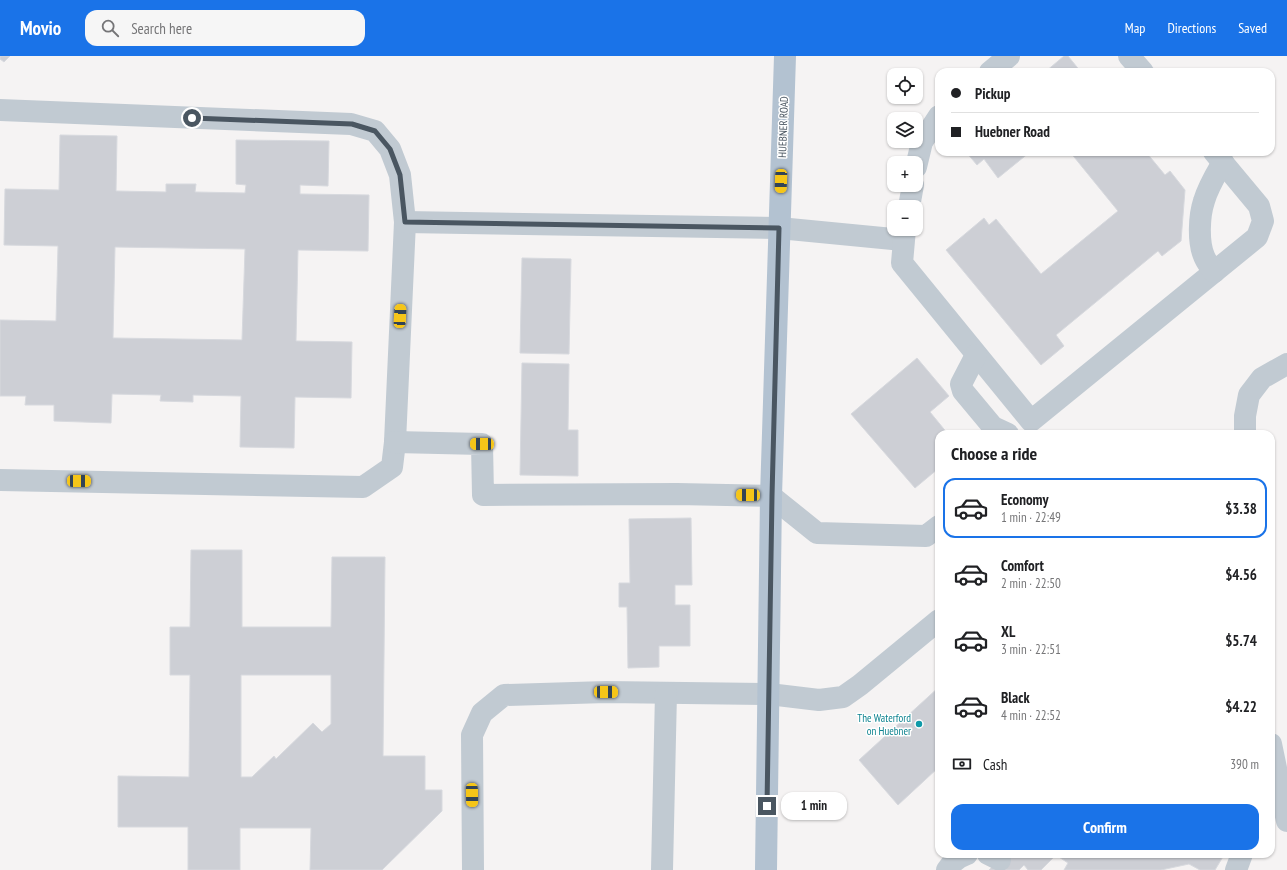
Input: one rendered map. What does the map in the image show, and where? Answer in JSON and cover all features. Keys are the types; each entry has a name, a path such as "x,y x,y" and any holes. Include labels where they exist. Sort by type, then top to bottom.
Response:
{"main road":[{"name":"HUEBNER ROAD","path":"766,870 772,496 785,56"}],"lane":[{"path":"995,68 1009,56"},
{"path":"1129,56 1140,68"},
{"path":"0,110 352,124 375,131 390,149 400,175 405,222 395,442 392,467 363,486 0,480"},
{"path":"918,156 922,142 935,122"},
{"path":"1214,272 1204,257 1200,239 1204,202 1213,180 1218,157"},
{"path":"904,236 902,263 976,355 1030,428 1256,237 1263,221 1259,206 1218,157"},
{"path":"405,222 779,228 887,233"},
{"path":"976,355 961,384 962,391 993,427 999,430"},
{"path":"1245,430 1245,416 1249,395 1262,378 1287,364"},
{"path":"395,442 482,444 483,495 677,494 772,496 817,534 926,536 935,529"},
{"path":"473,870 472,734 482,713 504,695 606,692 769,694 819,700 843,697 860,685 935,623"},
{"path":"662,870 666,693"},
{"path":"1275,763 1287,821"},
{"path":"946,870 958,858"},
{"path":"1236,870 1240,858"}],"building":[{"path":"0,56 10,56 4,62 0,59"},
{"path":"1064,56 1068,56 1078,68 1050,68"},
{"path":"60,135 117,136 116,191 166,192 166,184 196,184 195,192 245,193 246,185 236,184 236,140 329,141 328,186 300,185 300,194 369,195 368,251 298,250 296,341 352,342 351,398 295,397 294,448 240,447 241,396 193,395 193,402 160,401 161,395 112,394 111,423 54,421 54,405 25,405 26,396 0,396 0,320 56,321 58,246 4,245 5,189 59,190","holes":["115,247 245,249 242,340 113,338"]},
{"path":"969,156 1025,156 998,178 984,159 977,165"},
{"path":"1073,156 1149,156 1165,175 1170,171 1185,190 1181,241 1162,256 1158,251 1056,335 1064,346 1041,365 946,250 984,218 989,225 996,219 1041,274 1118,211"},
{"path":"522,258 571,259 569,354 520,353"},
{"path":"917,358 949,396 930,412 945,430 935,430 935,471 915,488 851,414"},
{"path":"522,363 569,364 568,430 578,430 578,476 520,475"},
{"path":"691,518 692,585 675,585 675,605 690,605 690,646 659,646 659,667 628,668 627,607 619,607 619,583 630,583 629,519"},
{"path":"191,550 242,550 242,627 331,627 332,557 385,557 383,756 425,756 425,790 442,790 442,811 382,870 310,870 311,828 240,828 240,870 188,870 188,827 118,827 118,776 189,777 190,675 170,675 170,627 190,627","holes":["241,675 331,675 331,724 322,732 313,723 276,759 274,756 252,777 241,777"]},
{"name":"The Waterford on Huebner","path":"935,691 935,771 898,805 859,760"},
{"path":"1002,858 1053,858 1041,870 1028,870 1024,865 1019,870 989,870"},
{"path":"1060,858 1222,858 1215,870 1200,870 1189,864 1161,870 1064,870 1068,863"}],"place":[{"name":"The Waterford on Huebner","path":"919,724"}],"route":[{"path":"192,118 352,124 375,131 390,149 400,175 405,222 779,228 772,496 767,806"}]}
